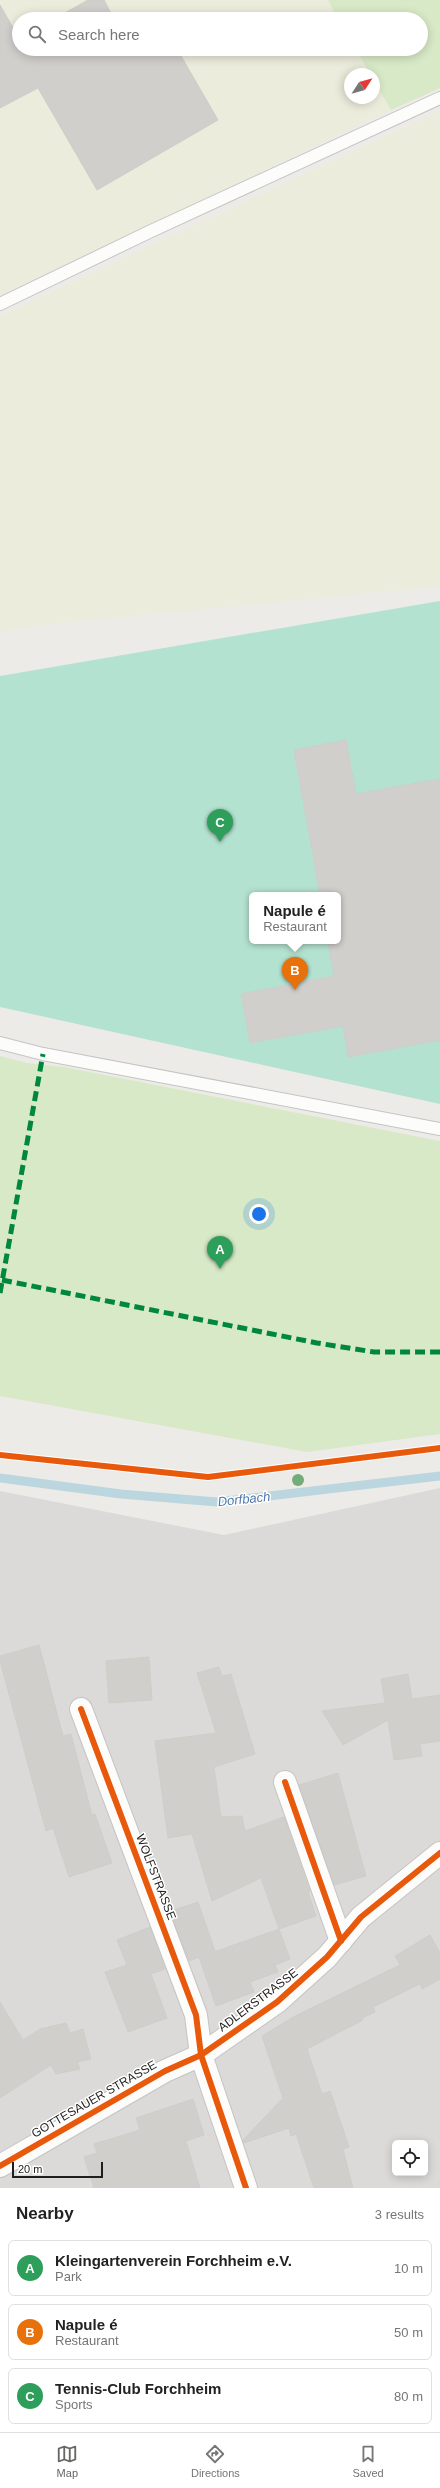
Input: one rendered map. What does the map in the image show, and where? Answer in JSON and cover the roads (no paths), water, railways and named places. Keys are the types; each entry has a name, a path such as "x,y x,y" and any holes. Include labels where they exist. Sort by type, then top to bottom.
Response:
{"street":[{"name":"WOLFSTRASSE","path":"81,1709 196,2015 201,2055 246,2188"},
{"path":"285,1782 341,1941"},
{"name":"ADLERSTRASSE","path":"201,2055 277,2002 310,1974 361,1917 440,1853"},
{"name":"GOTTESAUER STRASSE","path":"0,2166 165,2071 201,2055"}],"lane":[{"path":"0,304 164,225 440,98"},
{"path":"0,1043 43,1054 440,1129"}],"waterway":[{"name":"Dorfbach","path":"0,1478 121,1494 217,1502 440,1476"}],"place":[{"name":"Tennis-Club Forchheim","path":"220,842"},
{"name":"Napule é","path":"295,990"},
{"name":"Kleingartenverein Forchheim e.V.","path":"220,1269"}]}
